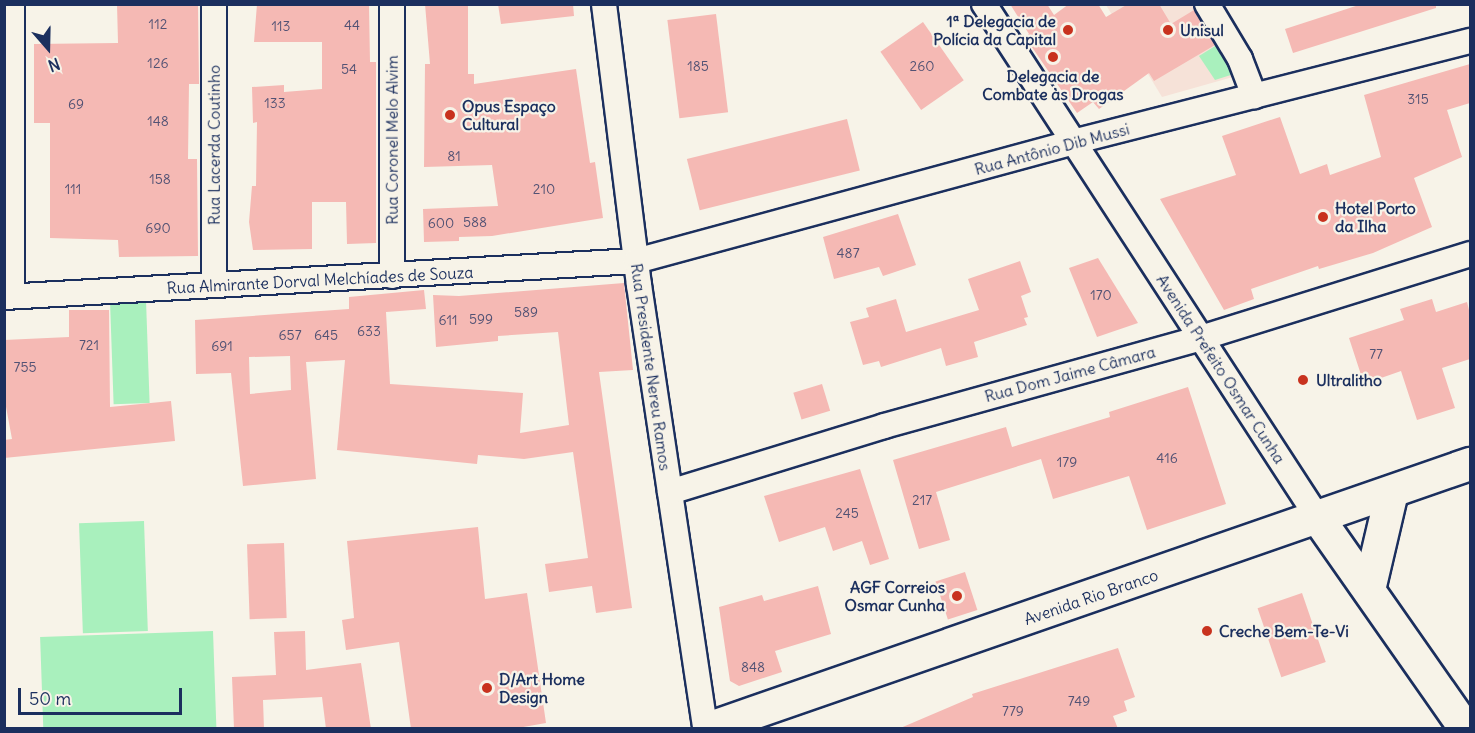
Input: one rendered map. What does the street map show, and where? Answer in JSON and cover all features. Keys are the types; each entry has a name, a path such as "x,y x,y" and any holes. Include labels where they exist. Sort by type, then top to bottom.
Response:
{"main road":[{"name":"Avenida Rio Branco","path":"710,729 1470,464"},
{"path":"1369,590 1379,534 1392,492"},
{"name":"Avenida Prefeito Osmar Cunha","path":"1318,518 1465,729"}],"street":[{"path":"8,296 12,4"},
{"name":"Rua Lacerda Coutinho","path":"214,4 214,285"},
{"name":"Rua Coronel Melo Alvim","path":"392,4 392,276"},
{"name":"Rua Presidente Nereu Ramos","path":"604,4 636,261 705,729"},
{"name":"Avenida Prefeito Osmar Cunha","path":"984,4 1318,518"},
{"path":"1207,4 1240,59 1254,96"},
{"name":"Rua Antônio Dib Mussi","path":"636,261 1073,142 1470,41"},
{"name":"Rua Dom Jaime Câmara","path":"670,492 884,426 1201,338 1470,255"},
{"name":"Rua Almirante Dorval Melchíades de Souza","path":"8,296 636,261"}],"shaded area":[{"name":"Unisul","path":"1106,5 1199,5 1240,75 1162,97"}],"green space":[{"path":"1220,43 1237,73 1215,80 1199,56"},
{"path":"146,300 150,403 114,404 110,301"},
{"path":"144,521 148,631 83,633 79,523"},
{"path":"213,631 216,728 43,728 40,637"}],"building":[{"path":"117,4 198,4 199,84 189,84 188,159 197,159 198,256 119,257 118,240 50,238 50,123 34,123 34,44 118,43"},
{"path":"257,4 369,4 370,62 376,62 376,243 347,244 346,202 312,202 312,249 253,250 249,222 252,186 256,186 257,122 253,123 252,87 284,85 284,92 322,89 322,42 254,42"},
{"path":"425,4 468,4 468,74 474,74 474,84 576,69 590,163 595,162 603,218 492,236 459,237 459,241 424,242 423,209 498,206 492,165 424,167 425,64 430,64"},
{"path":"498,4 573,4 574,16 501,24"},
{"path":"1010,4 1047,4 1054,15 1069,4 1098,4 1106,17 1128,4 1159,4 1171,24 1194,10 1215,45 1154,81 1149,73 1099,109 1093,102 1077,113 1025,37 1029,34"},
{"path":"1362,4 1436,4 1436,8 1293,53 1285,29"},
{"path":"716,14 728,112 679,118 667,20"},
{"path":"923,22 964,80 921,110 880,52"},
{"path":"1470,64 1470,103 1447,110 1462,157 1414,178 1432,227 1373,253 1319,269 1318,266 1251,289 1254,299 1224,310 1160,199 1236,175 1222,136 1280,117 1300,174 1327,164 1330,175 1381,157 1364,95"},
{"path":"847,119 860,170 700,210 687,159"},
{"path":"898,214 916,265 883,276 879,267 834,279 823,237"},
{"path":"1098,258 1138,323 1097,337 1069,268"},
{"path":"1020,261 1031,292 1021,296 1028,317 1024,318 1027,325 974,342 978,357 946,366 941,348 881,367 879,361 863,365 850,322 869,317 866,308 896,299 906,332 979,310 968,279"},
{"path":"624,283 633,370 599,372 632,608 596,613 592,586 549,592 545,564 588,558 573,452 524,459 478,455 477,464 337,450 345,360 306,362 316,479 243,486 231,373 196,374 195,320 349,309 349,297 424,290 426,309 386,312 390,384 523,393 520,433 569,425 558,332 498,336 498,341 436,347 433,295 459,296","holes":["290,356 291,390 250,394 249,357"]},
{"path":"1432,299 1436,312 1467,302 1470,314 1470,359 1442,368 1455,408 1417,420 1401,371 1364,384 1349,338 1404,320 1400,309"},
{"path":"69,310 109,310 110,407 171,401 175,441 4,458 4,440 12,439 4,396 4,340 69,337"},
{"path":"822,384 830,411 801,420 793,393"},
{"path":"1188,387 1226,504 1147,530 1129,476 1053,499 1041,459 936,492 950,540 919,549 893,460 1006,427 1012,447 1110,417 1109,412"},
{"path":"860,469 889,559 870,565 862,541 833,551 825,527 779,542 764,496"},
{"path":"478,527 485,599 527,593 546,723 512,729 411,729 399,642 346,650 342,620 354,618 347,541"},
{"path":"284,543 287,618 250,619 247,544"},
{"name":"AGF Correios Osmar Cunha","path":"965,572 977,610 948,620 936,582"},
{"path":"818,586 831,634 775,651 782,672 739,686 730,681 719,607 762,595 764,601"},
{"path":"1302,593 1326,662 1281,677 1258,608"},
{"path":"305,631 306,670 361,663 371,729 326,729 322,697 263,700 264,729 234,729 232,677 276,675 274,632"},
{"path":"1118,648 1135,697 1124,701 1127,711 1113,716 1118,729 898,729 973,697 972,694"}],"place":[{"name":"1ª Delegacia de Polícia da Capital","path":"1068,30"},
{"name":"Unisul","path":"1168,30"},
{"name":"Delegacia de Combate às Drogas","path":"1053,57"},
{"name":"Opus Espaço Cultural","path":"450,115"},
{"name":"Hotel Porto da Ilha","path":"1323,217"},
{"name":"Ultralitho","path":"1303,380"},
{"name":"AGF Correios Osmar Cunha","path":"957,596"},
{"name":"Creche Bem-Te-Vi","path":"1207,631"},
{"name":"D/Art Home Design","path":"487,688"}]}
